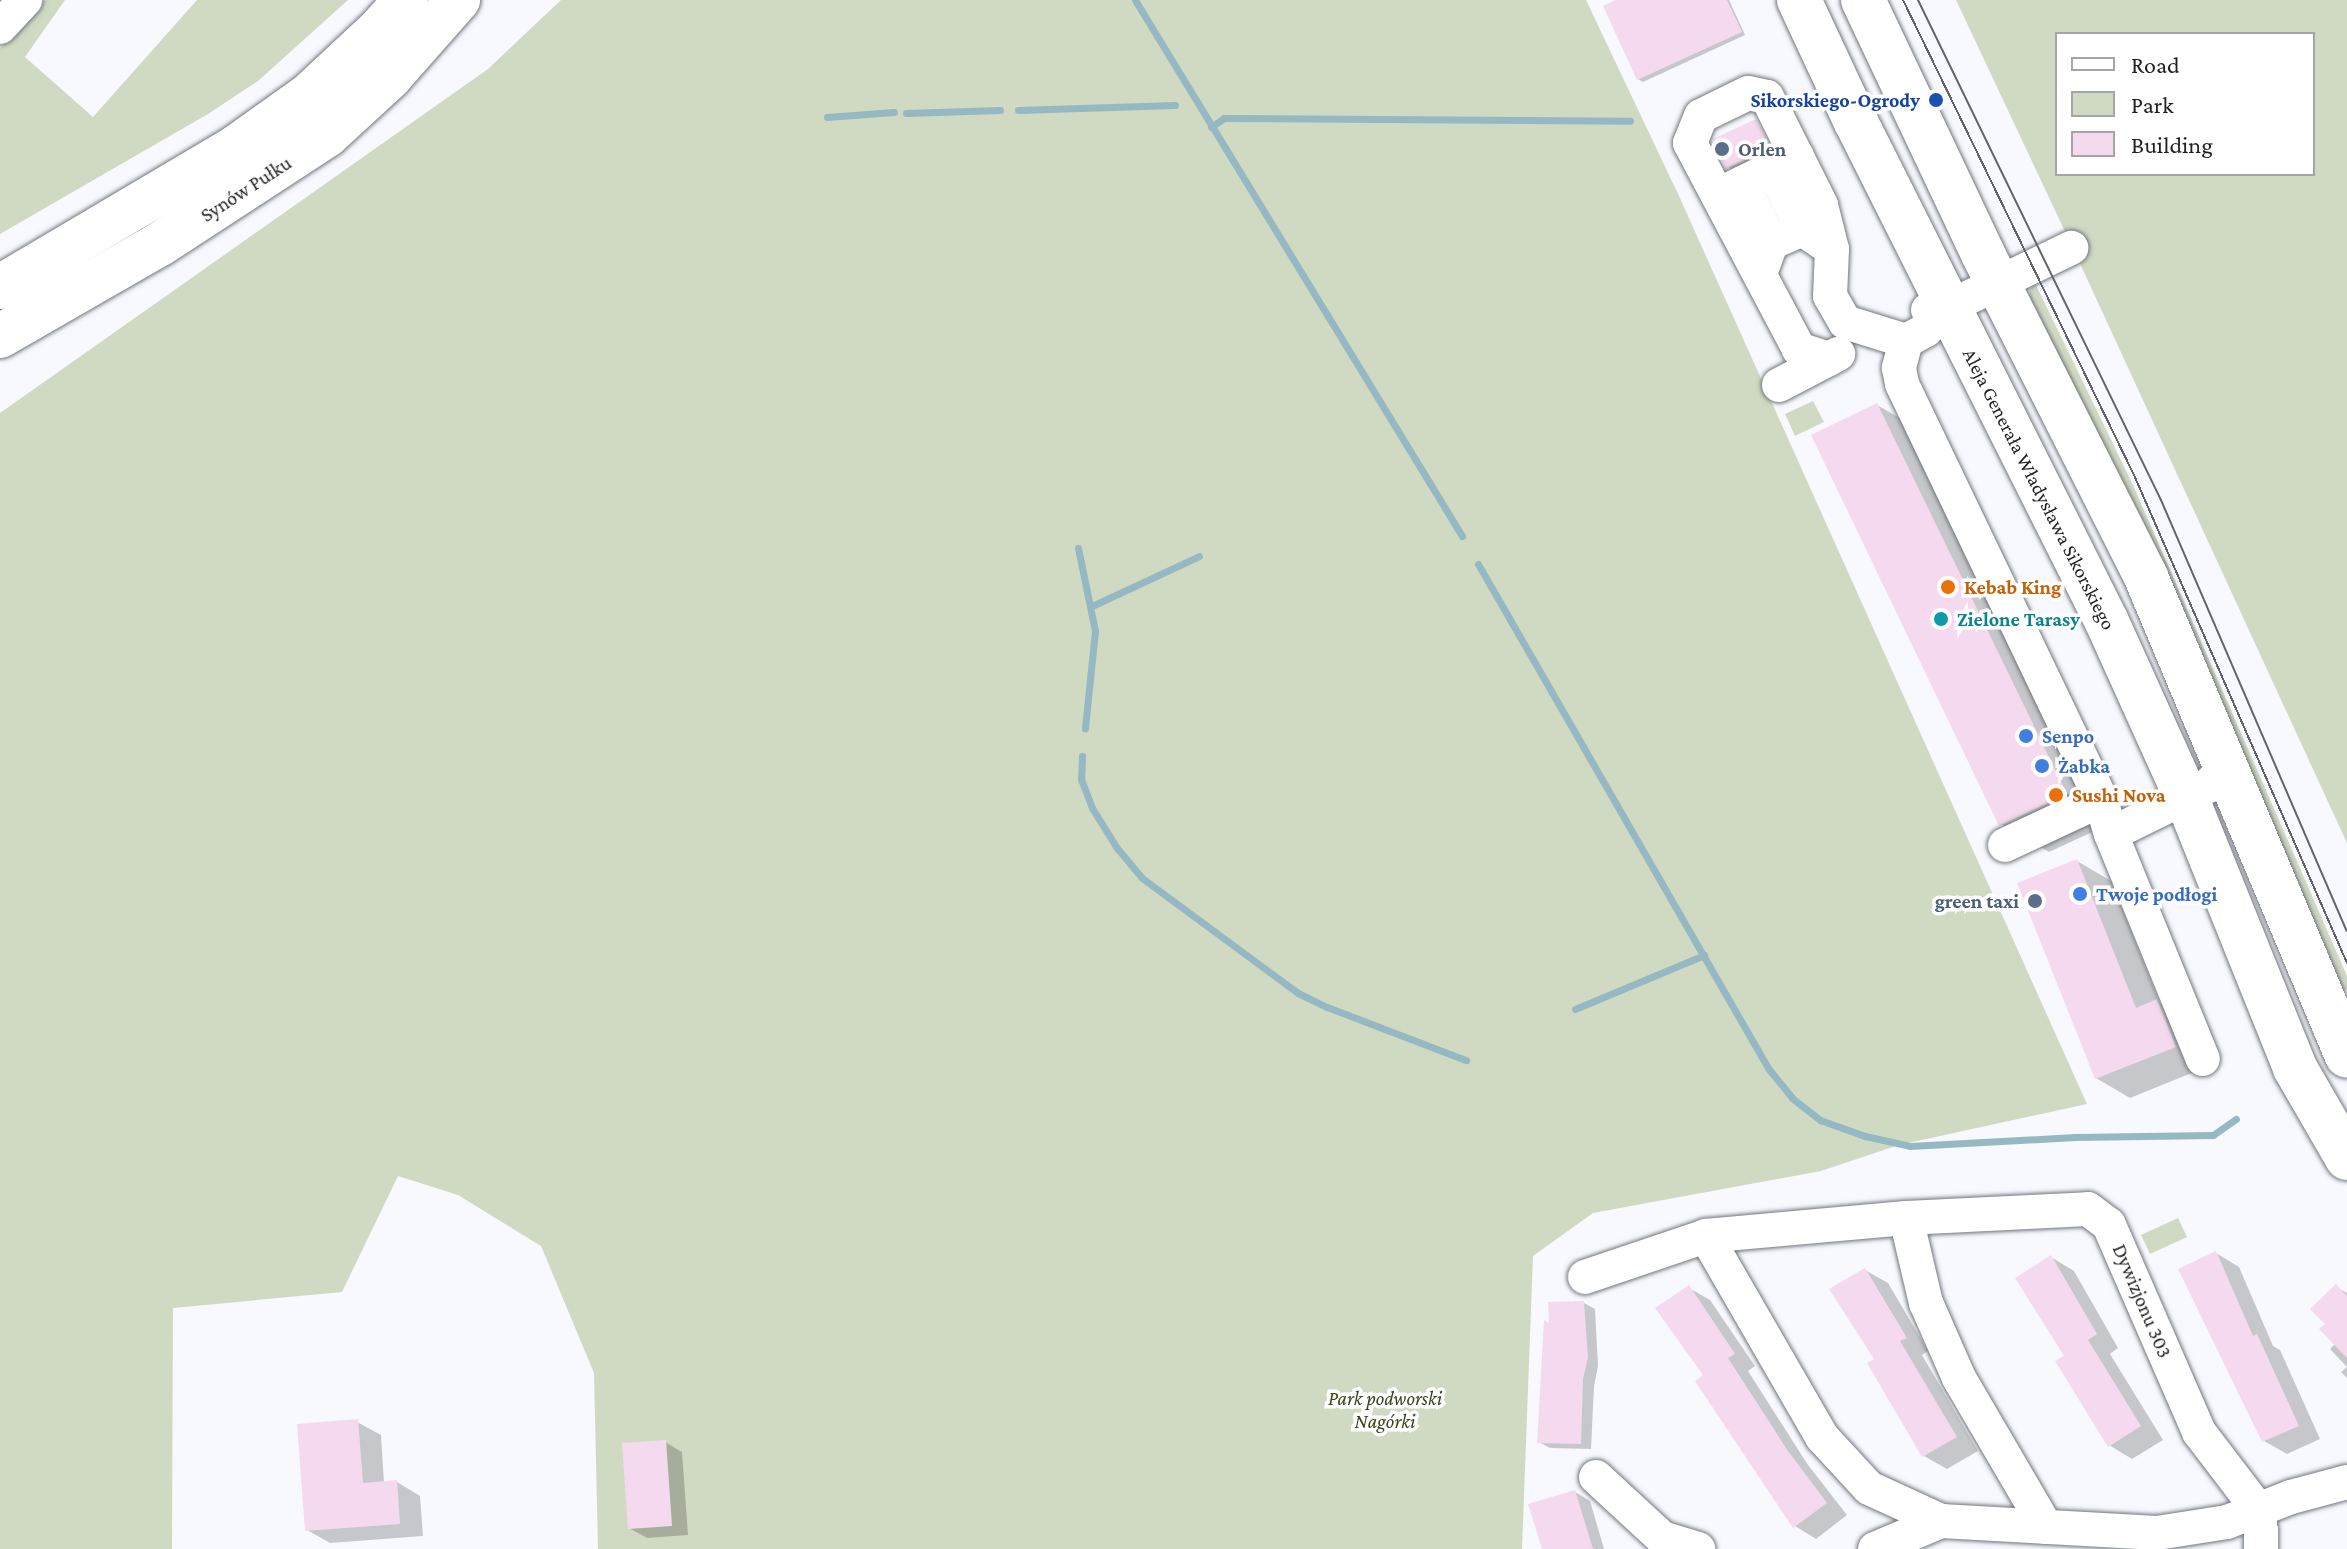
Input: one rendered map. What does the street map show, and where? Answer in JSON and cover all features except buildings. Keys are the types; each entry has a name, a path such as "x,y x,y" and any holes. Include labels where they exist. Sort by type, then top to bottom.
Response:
{"main road":[{"name":"Synów Pułku","path":"0,287 235,148 309,95 379,30 406,0"},
{"name":"Synów Pułku","path":"0,336 160,244 327,135 390,77 458,0"},
{"name":"Aleja Generała Władysława Sikorskiego","path":"1799,0 2107,622 2187,799 2295,1068 2347,1158"},
{"path":"1863,0 1998,282 2146,577 2228,764 2347,1056"}],"street":[{"path":"0,27 25,0"},
{"path":"1829,359 1799,349 1765,259 1730,189 1690,143 1701,116 1748,93 1767,97 1802,229 1832,249"},
{"path":"1784,162 1821,205 1832,249 1830,296 1845,322 1892,337"},
{"path":"1730,189 1784,162"},
{"path":"1765,259 1802,229"},
{"path":"1779,385 1829,359 1892,337 1915,311 1949,307 2071,248"},
{"path":"1892,337 1902,384 2101,800 2111,834 2203,1059"},
{"path":"2111,834 2187,799 2208,786 2228,764"},
{"path":"2005,845 2101,800"},
{"name":"Dywizjonu 303","path":"1585,1277 1706,1236 1906,1218 2088,1209 2109,1225 2199,1432 2260,1512"},
{"path":"1906,1218 1926,1303 1959,1378 2046,1527"},
{"path":"1706,1236 1822,1437 1869,1488 1941,1521 2157,1533 2227,1522 2260,1512 2291,1497 2347,1482"},
{"path":"1596,1477 1662,1538 1698,1549"},
{"path":"2260,1512 2261,1549"},
{"path":"1875,1549 1941,1521"}],"green space":[{"path":"44,0 65,0 25,57 93,117 197,0 348,0 258,81 208,114 0,234 0,48"},
{"name":"Park podworski Nagórki","path":"561,0 1586,0 1679,196 2087,1104 1899,1145 1821,1171 1593,1213 1533,1256 1522,1549 598,1549 594,1373 541,1246 458,1195 398,1176 342,1292 173,1308 172,1549 0,1549 0,413 488,69"},
{"path":"1956,0 2347,0 2347,843 2077,257"},
{"path":"2033,279 2133,485 2347,976 2347,989 2339,993 2027,303"},
{"path":"1813,401 1824,422 1795,436 1785,414"},
{"path":"2178,1218 2187,1237 2150,1254 2141,1235"}],"waterway":[{"path":"1135,0 1462,536"},
{"path":"1018,110 1175,105"},
{"path":"906,113 1000,110"},
{"path":"827,117 894,112"},
{"path":"1211,127 1224,118 1630,121"},
{"path":"1078,548 1095,631 1085,728"},
{"path":"1092,606 1199,556"},
{"path":"1478,564 1768,1068 1792,1098 1820,1120 1865,1136 1910,1146 2075,1137 2213,1135 2236,1119"},
{"path":"1082,756 1081,779 1092,808 1117,848 1142,878 1298,993 1466,1060"},
{"path":"1575,1009 1704,955"}],"tram line":[{"path":"1903,0 2134,475 2347,963"},
{"path":"1918,0 2161,500 2347,931"}],"place":[{"name":"Sikorskiego-Ogrody","path":"1936,100"},
{"name":"Orlen","path":"1722,149"},
{"name":"Kebab King","path":"1948,587"},
{"name":"Zielone Tarasy","path":"1941,619"},
{"name":"Senpo","path":"2026,736"},
{"name":"Żabka","path":"2042,766"},
{"name":"Sushi Nova","path":"2056,795"},
{"name":"Twoje podłogi","path":"2080,894"},
{"name":"green taxi","path":"2035,901"}]}
